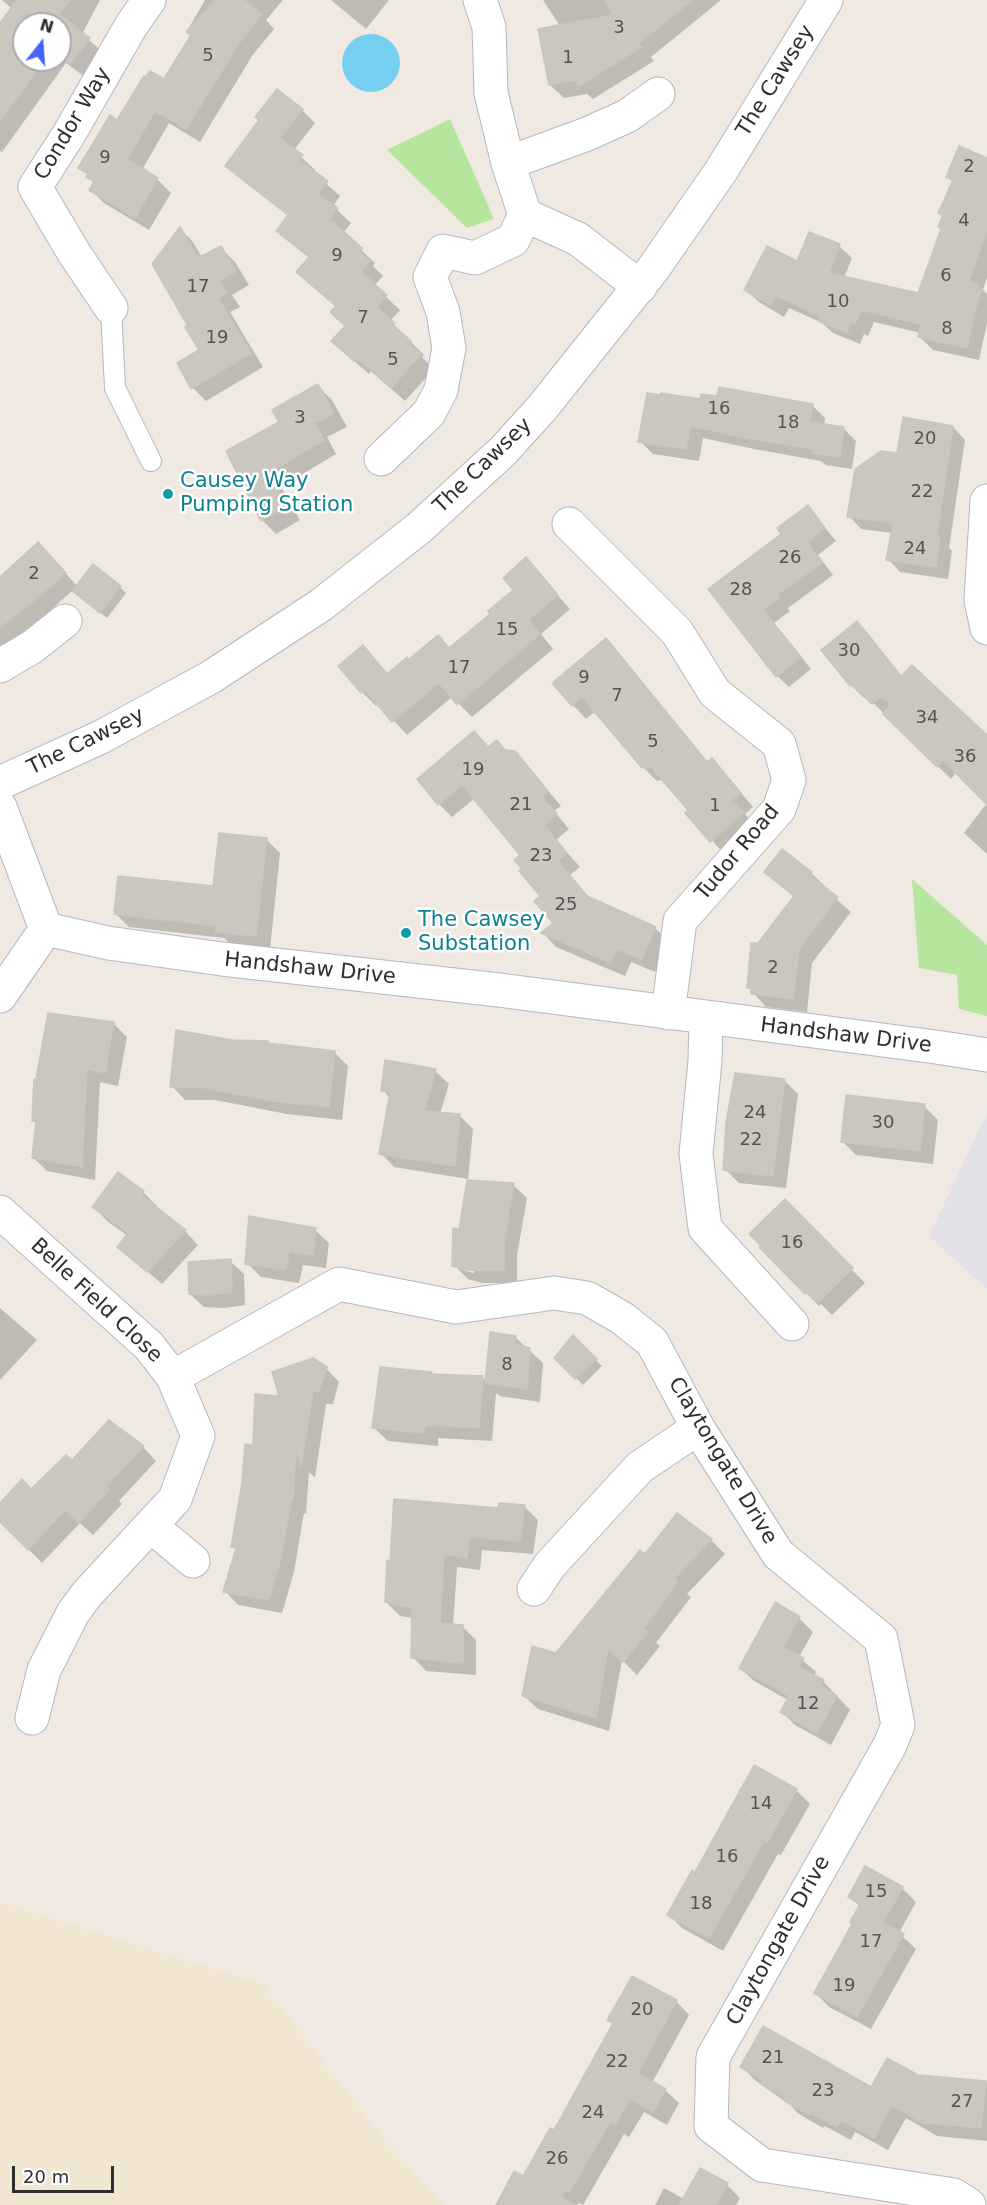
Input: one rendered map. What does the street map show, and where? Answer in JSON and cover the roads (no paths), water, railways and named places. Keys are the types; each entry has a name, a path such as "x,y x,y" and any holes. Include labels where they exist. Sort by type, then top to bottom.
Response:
{"street":[{"name":"Condor Way","path":"111,308 74,253 35,187 69,134 131,26 149,0"},
{"path":"381,459 429,413 441,390 449,348 442,312 430,277 443,251 475,258 513,240 525,214 508,162 492,93 489,27 480,0"},
{"name":"The Cawsey","path":"0,783 101,737 211,677 321,605 419,528 503,451 542,408 640,286 721,171 826,0"},
{"path":"508,162 587,134 627,116 658,94"},
{"path":"525,214 578,239 640,286"},
{"path":"987,501 981,600 987,628"},
{"name":"Tudor Road","path":"569,524 677,632 715,693 779,744 789,780 779,809 680,921 668,1013"},
{"path":"0,666 32,647 65,621"},
{"path":"0,807 46,929 0,996"},
{"name":"Handshaw Drive","path":"46,929 108,943 222,960 499,990 987,1055"},
{"path":"706,1018 705,1061 696,1154 705,1228 792,1324"},
{"name":"Belle Field Close","path":"0,1212 149,1346 173,1377 198,1436 176,1499 87,1594 73,1613 44,1670 32,1718"},
{"name":"Claytongate Drive","path":"173,1377 339,1284 456,1307 554,1293 587,1298 622,1318 652,1342 698,1428 778,1554 881,1639 898,1725 890,1745 714,2057 711,2126 762,2166 954,2195 969,2205"},
{"path":"534,1589 550,1565 640,1467 698,1428"},
{"path":"151,1526 193,1561"}],"lane":[{"path":"111,308 115,388 151,461"}],"water":[{"path":"365,34 377,34 392,42 400,57 400,69 392,84 377,92 365,92 350,84 342,69 342,57 350,42"}],"place":[{"name":"Causey Way Pumping Station","path":"168,494"},
{"name":"The Cawsey Substation","path":"406,933"}]}
